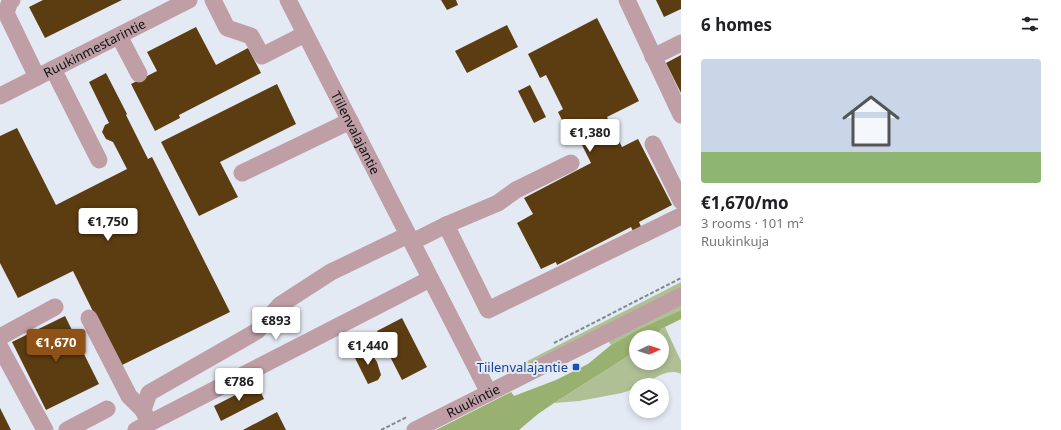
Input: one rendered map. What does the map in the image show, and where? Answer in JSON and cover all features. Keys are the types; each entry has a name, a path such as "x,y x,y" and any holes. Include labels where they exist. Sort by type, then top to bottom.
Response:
{"street":[{"name":"Ruukinmestarintie","path":"0,96 119,36 159,7 190,0"},
{"path":"212,0 227,28 250,36 262,56 305,34"},
{"name":"Tiilenvalajantie","path":"288,0 489,393"},
{"path":"626,0 681,115"},
{"path":"6,7 37,77"},
{"path":"119,36 139,74"},
{"path":"653,56 681,43"},
{"path":"53,69 99,160"},
{"path":"242,174 350,121"},
{"path":"653,144 681,200"},
{"path":"143,421 149,393 257,330 280,305 330,272 498,203 516,190 571,163"},
{"path":"446,225 488,310 681,216"},
{"path":"143,421 430,278"},
{"name":"Ruukintie","path":"415,430 681,296"},
{"path":"0,337 55,307"},
{"path":"89,318 143,421"},
{"path":"0,347 45,430"},
{"path":"67,430 91,424 107,408"}],"green space":[{"path":"681,282 681,289 511,375 510,370"},
{"path":"681,304 681,310 637,330 630,330"},
{"path":"681,310 681,319 660,330 637,330"},
{"path":"665,327 666,330 660,330"},
{"path":"629,330 629,335 611,345 608,341"},
{"path":"629,335 629,355 554,403 519,430 436,430 511,392 514,396 556,380 588,364 611,345"},
{"path":"669,336 681,361 681,374 669,372 655,378 629,378 629,390 622,393 579,401 554,403 629,355 629,370 669,370"}],"building":[{"path":"43,0 122,0 45,38 29,7"},
{"path":"441,0 456,0 458,5 447,10"},
{"path":"656,0 681,0 681,9 664,17"},
{"path":"597,18 639,101 607,117 622,147 638,139 672,205 639,222 642,229 634,233 631,227 557,265 556,262 541,269 517,223 533,214 524,198 591,163 576,133 570,136 558,112 563,109 546,75 540,78 528,54"},
{"path":"507,25 518,47 467,73 455,51"},
{"path":"196,27 216,65 248,48 261,73 179,115 180,118 155,131 131,84 157,71 147,52"},
{"path":"681,55 681,93 666,63"},
{"path":"106,73 148,159 152,157 230,312 120,366 73,271 18,298 0,263 0,136 17,128 56,205 127,169 113,142 106,139 102,132 105,125 109,123 89,82"},
{"path":"277,84 296,124 220,162 238,197 199,216 161,142"},
{"path":"530,85 546,117 534,123 518,91"},
{"path":"65,316 99,384 46,410 12,342"},
{"path":"402,318 427,367 402,380 377,331"},
{"path":"367,349 377,362 381,375 378,380 368,384 354,356"},
{"path":"257,384 264,399 221,421 214,406"},
{"path":"0,408 11,430 0,430"},
{"path":"277,412 286,430 243,430"}],"place":[{"name":"Tiilenvalajantie","path":"576,367"}]}
